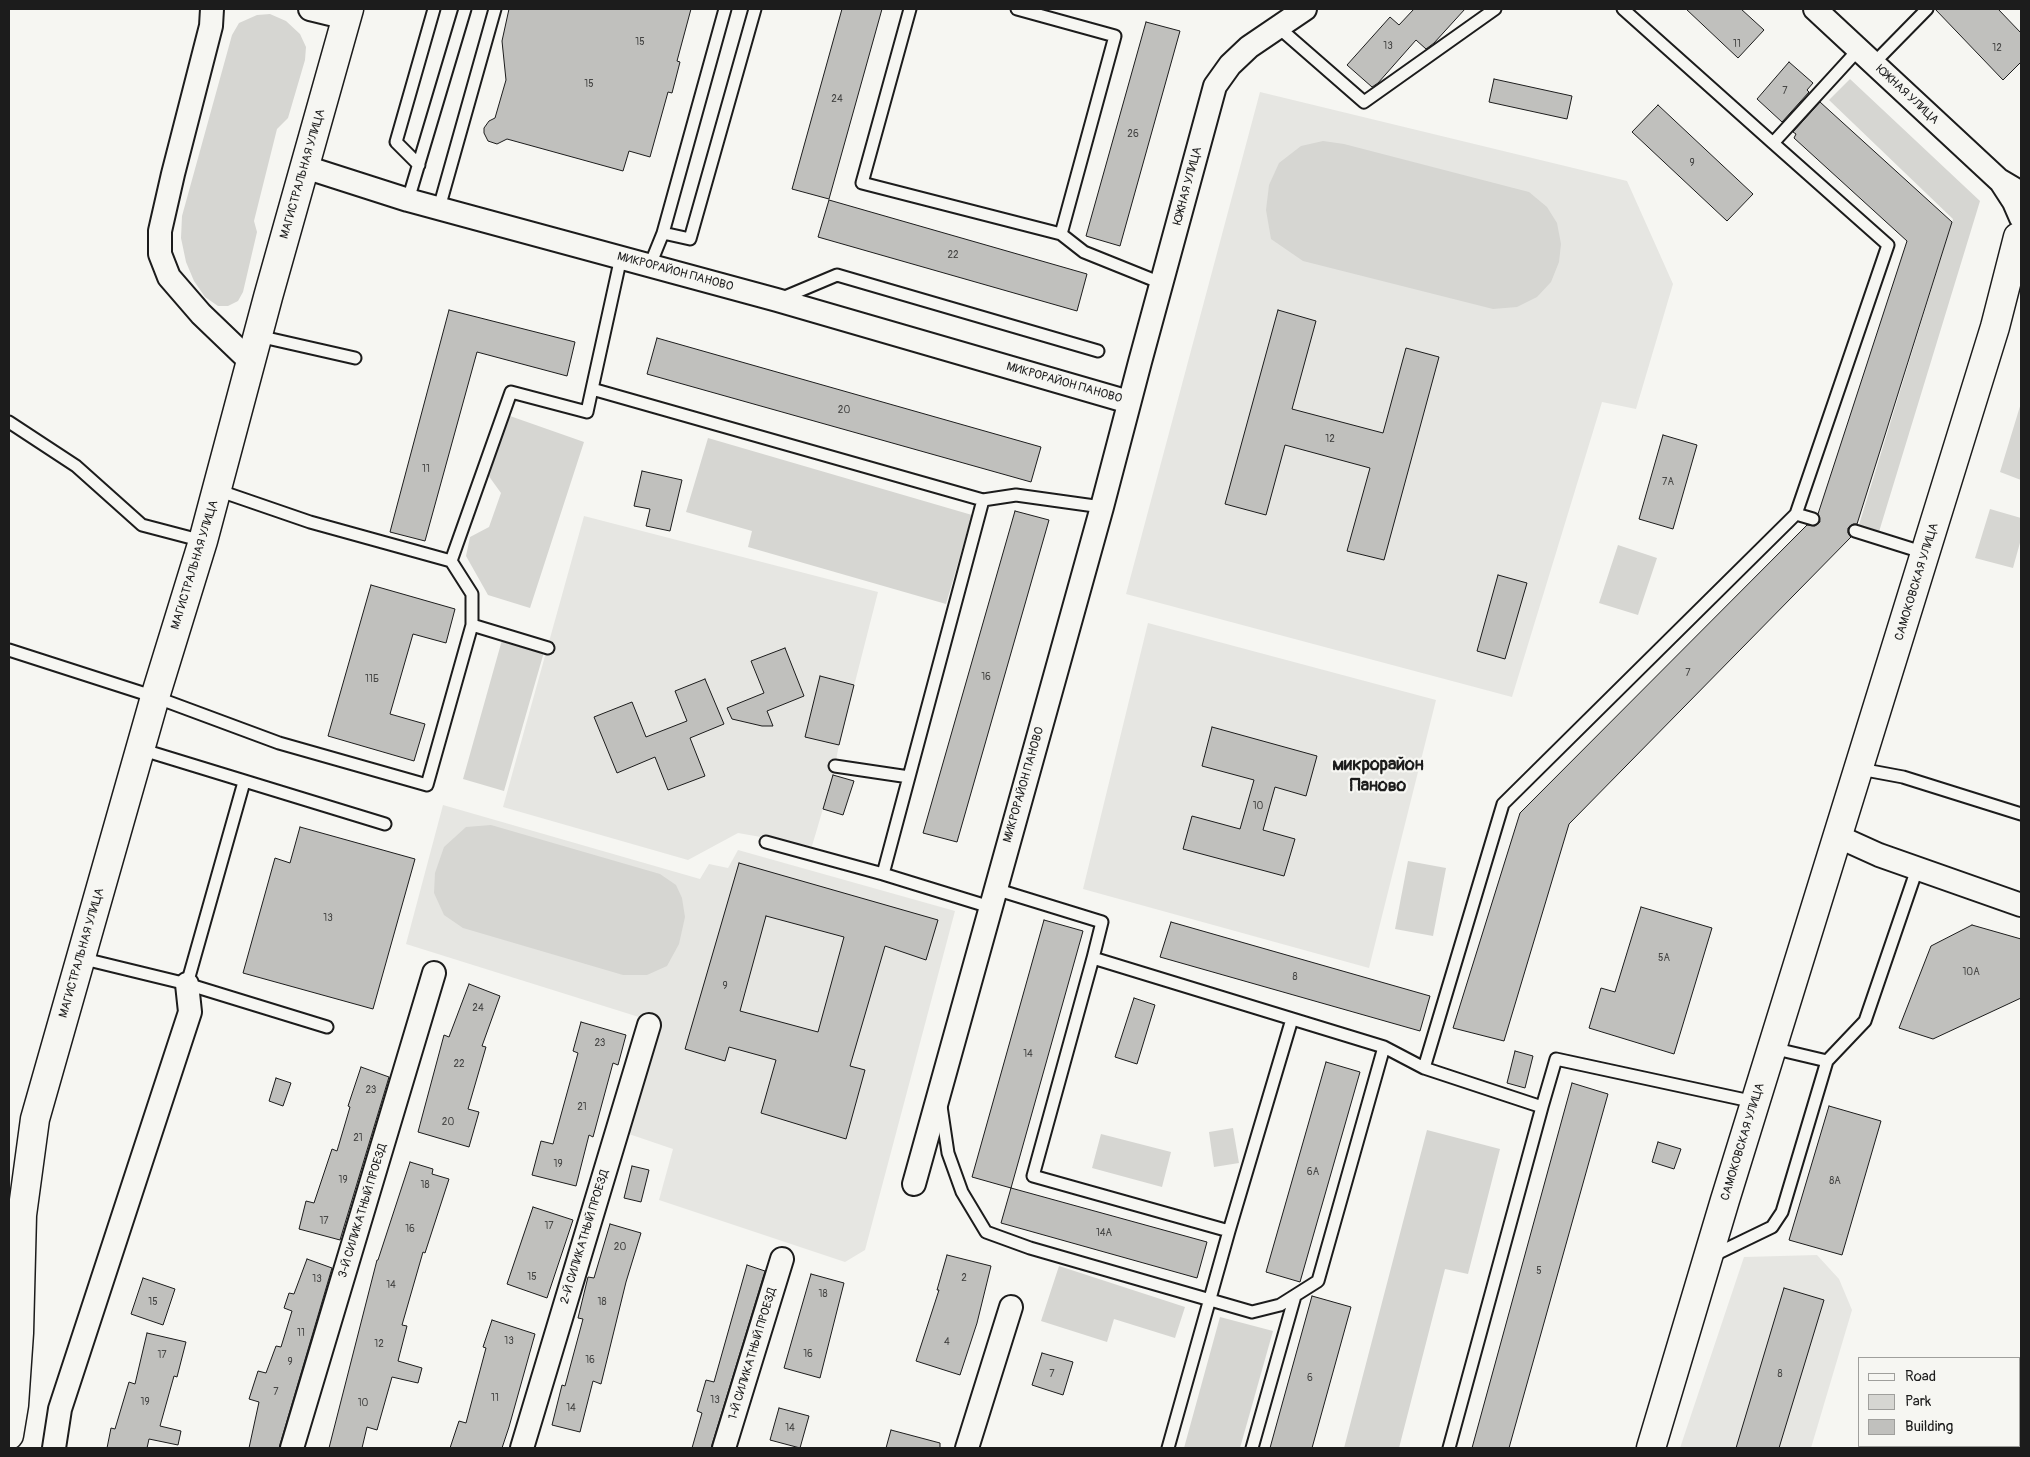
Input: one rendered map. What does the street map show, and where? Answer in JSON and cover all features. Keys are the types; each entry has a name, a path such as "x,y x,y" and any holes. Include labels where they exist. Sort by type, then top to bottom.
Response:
{"main road":[{"name":"МАГИСТРАЛЬНАЯ УЛИЦА","path":"9,1435 14,1405 19,1333 22,1215 34,1119 155,697 218,490 258,336 348,13"},
{"name":"САМОКОВСКАЯ УЛИЦА","path":"1652,1448 1755,1102 1837,836 1860,769 1995,327 2021,231"},
{"name":"САМОКОВСКАЯ УЛИЦА","path":"1995,327 2021,290"},
{"name":"МАГИСТРАЛЬНАЯ УЛИЦА","path":"9,1170 34,1119"}],"street":[{"path":"310,9 348,13"},
{"name":"ЮЖНАЯ УЛИЦА","path":"1129,402 1215,86 1230,65 1243,53 1305,9"},
{"name":"ЮЖНАЯ УЛИЦА","path":"1815,9 1999,180 2021,193"},
{"path":"215,15 173,174 160,231 160,254 169,277 201,314 251,362"},
{"name":"МИКРОРАЙОН ПАНОВО","path":"305,167 408,200 777,300 1129,402 1102,507 914,1184"},
{"name":"ЮЖНАЯ УЛИЦА","path":"1999,180 2014,202 2021,231"},
{"path":"1837,836 1879,856 2021,905"},
{"name":"3-Й СИЛИКАТНЫЙ ПРОЕЗД","path":"292,1448 434,973"},
{"path":"54,1448 60,1409 190,1012 187,984"},
{"name":"2-Й СИЛИКАТНЫЙ ПРОЕЗД","path":"522,1448 648,1025"},
{"name":"1-Й СИЛИКАТНЫЙ ПРОЕЗД","path":"724,1448 782,1259"},
{"path":"967,1448 1011,1307"}],"lane":[{"path":"419,165 396,142 434,9"},
{"path":"408,200 465,9"},
{"path":"439,208 494,9"},
{"path":"650,265 663,232 725,9"},
{"path":"663,232 690,239 755,9"},
{"path":"910,9 862,183 1061,234 1084,252 1161,283"},
{"path":"1017,9 1115,36 1061,234"},
{"path":"1278,27 1364,102 1495,9"},
{"path":"1424,1068 1503,804 1796,514 1888,246 1623,9"},
{"path":"1773,143 1865,57 1927,9"},
{"path":"451,561 511,392 587,412 621,257"},
{"path":"777,300 837,275 1098,350"},
{"path":"258,336 355,358"},
{"path":"592,389 983,500 1016,495 1102,507"},
{"path":"9,422 76,466 142,525 203,541"},
{"path":"9,650 155,697 279,744 427,784 472,625 472,594 451,561 310,522 218,490"},
{"path":"883,874 983,500"},
{"path":"1796,514 1813,519"},
{"path":"1855,531 1926,553"},
{"path":"472,625 548,648"},
{"path":"140,749 385,824"},
{"path":"835,766 909,777"},
{"path":"1860,769 1903,777 2021,814"},
{"path":"187,984 244,782"},
{"path":"766,842 883,874 1102,922 1033,1176 1229,1231"},
{"path":"1708,1258 1772,1227 1782,1212 1827,1060 1865,1021 1917,869"},
{"path":"80,958 187,984 327,1027"},
{"path":"1093,958 1384,1047 1424,1068 1542,1106"},
{"path":"1168,1448 1229,1231 1292,1019"},
{"path":"938,1092 948,1153 962,1192 986,1232 1030,1248 1252,1312 1280,1305 1318,1281 1384,1047"},
{"path":"1772,1048 1827,1060"},
{"path":"1449,1448 1556,1060 1755,1102"},
{"path":"1252,1448 1295,1296"}],"shaded area":[{"path":"1260,92 1627,181 1673,284 1636,409 1602,402 1512,697 1126,594"},
{"path":"584,516 878,592 833,775 812,846 738,833 688,860 503,807"},
{"path":"1148,623 1436,700 1369,968 1083,889"},
{"path":"443,805 700,879 709,864 728,868 738,850 955,911 865,1250 845,1262 659,1200 673,1149 626,1133 658,1023 406,944"},
{"path":"1817,1255 1839,1279 1852,1310 1811,1448 1680,1448 1744,1257"}],"green space":[{"path":"270,14 286,21 300,34 306,47 305,60 288,118 277,129 254,221 257,232 243,292 238,301 228,306 218,306 205,297 194,281 186,262 181,238 182,216 232,35 239,23 257,15"},
{"path":"1850,79 1980,201 1878,535 1858,528 1953,219 1829,100"},
{"path":"1323,141 1344,144 1529,192 1547,207 1557,223 1561,244 1559,262 1551,282 1537,297 1517,307 1493,309 1303,261 1271,239 1266,210 1269,185 1279,163 1301,146"},
{"path":"2021,403 2021,480 2000,472"},
{"path":"510,416 584,442 530,608 488,595 466,556 470,537 489,527 501,493 488,475"},
{"path":"708,438 972,515 946,604 748,547 752,531 686,512"},
{"path":"1990,509 2021,518 2021,539 2013,568 1975,558"},
{"path":"1618,545 1657,558 1638,615 1599,603"},
{"path":"502,640 544,652 504,791 463,779"},
{"path":"491,825 660,874 676,885 682,898 685,917 679,944 667,966 647,975 623,975 463,928 444,915 434,893 435,873 444,847 466,827"},
{"path":"1408,861 1446,868 1433,936 1395,929"},
{"path":"1233,1128 1239,1163 1214,1167 1209,1132"},
{"path":"1427,1130 1500,1149 1468,1274 1445,1269 1399,1448 1344,1448"},
{"path":"1101,1134 1171,1152 1162,1187 1092,1168"},
{"path":"1059,1266 1185,1307 1175,1338 1114,1319 1107,1342 1041,1321"},
{"path":"1220,1317 1273,1331 1240,1448 1184,1448"}],"building":[{"path":"509,9 691,9 677,61 680,62 672,93 668,92 650,157 629,151 623,171 507,139 497,144 488,141 484,128 489,121 495,118 506,80 502,41"},
{"path":"842,9 882,9 829,199 792,189"},
{"path":"1414,9 1465,9 1434,43 1426,49 1416,40 1378,83 1372,87 1347,65 1390,17 1399,25"},
{"path":"1686,9 1741,9 1764,30 1738,58"},
{"path":"1935,9 1998,9 2021,33 2021,62 2003,80"},
{"path":"1146,22 1180,31 1120,246 1086,236"},
{"path":"1789,62 1813,83 1807,90 1809,92 1782,122 1757,99"},
{"path":"1494,79 1572,96 1567,119 1489,102"},
{"path":"1820,102 1952,222 1857,524 1853,524 1848,528 1848,533 1851,537 1569,824 1504,1041 1453,1028 1520,813 1807,525 1815,526 1820,522 1818,514 1907,241 1794,138 1796,134 1793,132"},
{"path":"1658,105 1753,194 1727,221 1632,132"},
{"path":"829,200 1087,274 1077,311 818,237"},
{"path":"449,310 575,342 567,376 477,352 425,541 390,532"},
{"path":"1278,310 1316,321 1292,409 1383,433 1406,348 1439,357 1384,560 1347,551 1370,468 1285,445 1266,515 1225,504"},
{"path":"657,338 1041,447 1031,482 647,374"},
{"path":"1663,435 1697,445 1673,529 1639,519"},
{"path":"642,471 682,480 670,531 646,526 650,509 634,506"},
{"path":"1015,511 1049,520 957,842 923,833"},
{"path":"1498,575 1527,583 1505,659 1477,651"},
{"path":"371,585 455,609 446,643 413,634 390,714 425,724 414,761 328,736"},
{"path":"785,648 804,696 767,711 773,726 762,726 732,719 727,708 764,693 751,661"},
{"path":"820,676 854,685 839,745 805,737"},
{"path":"705,679 724,724 690,738 705,776 668,790 655,757 617,773 594,717 632,702 646,737 687,721 675,691"},
{"path":"1212,727 1317,756 1306,796 1275,787 1263,830 1295,839 1284,876 1183,849 1192,816 1240,829 1254,780 1202,766"},
{"path":"833,775 854,781 843,815 823,809"},
{"path":"300,827 415,859 373,1009 243,973 275,858 290,863"},
{"path":"739,863 938,920 926,960 885,946 850,1066 865,1070 846,1139 761,1113 776,1060 729,1047 725,1061 685,1049","holes":["766,916 844,937 818,1032 740,1011"]},
{"path":"1641,907 1712,928 1674,1054 1589,1028 1601,988 1615,992"},
{"path":"1044,920 1083,931 1011,1188 972,1177"},
{"path":"1171,922 1430,996 1420,1031 1160,957"},
{"path":"1972,925 2021,939 2021,998 1933,1039 1899,1028 1931,946"},
{"path":"469,984 500,996 482,1046 486,1047 468,1109 479,1112 469,1147 418,1132 444,1035 449,1037"},
{"path":"1134,998 1155,1005 1137,1064 1115,1057"},
{"path":"581,1022 626,1035 618,1065 613,1063 593,1137 589,1135 576,1186 532,1175 541,1141 553,1144 578,1053 573,1051"},
{"path":"1515,1051 1533,1056 1525,1088 1507,1083"},
{"path":"1326,1062 1360,1072 1300,1282 1266,1272"},
{"path":"361,1067 389,1077 340,1240 299,1229 306,1201 314,1203 332,1149 337,1151 350,1107 348,1106"},
{"path":"276,1078 291,1083 283,1106 269,1101"},
{"path":"1572,1083 1608,1094 1509,1448 1472,1448"},
{"path":"1829,1106 1881,1121 1842,1255 1789,1240"},
{"path":"1658,1142 1681,1149 1674,1169 1652,1162"},
{"path":"410,1162 433,1169 432,1174 449,1179 425,1253 423,1252 402,1325 407,1326 398,1361 422,1368 418,1383 392,1377 377,1430 367,1427 362,1448 329,1448 377,1260"},
{"path":"632,1166 649,1170 641,1202 624,1198"},
{"path":"1011,1188 1207,1242 1197,1278 1001,1223"},
{"path":"533,1207 573,1220 547,1298 507,1284"},
{"path":"610,1224 641,1233 626,1282 601,1384 593,1381 580,1432 552,1425 562,1385 565,1386 583,1319 578,1318 588,1277 594,1278"},
{"path":"947,1255 991,1266 977,1323 960,1375 916,1361 939,1290 937,1290"},
{"path":"307,1259 332,1268 279,1448 249,1448 259,1402 249,1399 258,1371 266,1373 276,1346 281,1347 292,1311 284,1308 289,1293 294,1294"},
{"path":"747,1265 765,1271 711,1448 692,1448 702,1413 697,1411 706,1380 714,1382"},
{"path":"811,1274 844,1283 820,1378 784,1368"},
{"path":"143,1278 175,1289 163,1325 131,1314"},
{"path":"1784,1288 1824,1300 1779,1448 1736,1448"},
{"path":"1312,1296 1351,1307 1312,1448 1270,1448"},
{"path":"492,1320 535,1334 509,1427 502,1448 450,1448 459,1421 466,1423 486,1348 483,1347"},
{"path":"147,1333 186,1342 177,1377 174,1376 160,1426 181,1431 178,1445 149,1439 147,1448 107,1448 111,1428 115,1429 129,1382 135,1384"},
{"path":"1042,1353 1073,1362 1063,1395 1032,1385"},
{"path":"779,1408 809,1416 800,1448 770,1440"},
{"path":"891,1430 940,1443 940,1448 886,1448"}],"district":[{"name":"микрорайон Паново","path":"1378,775"}]}
